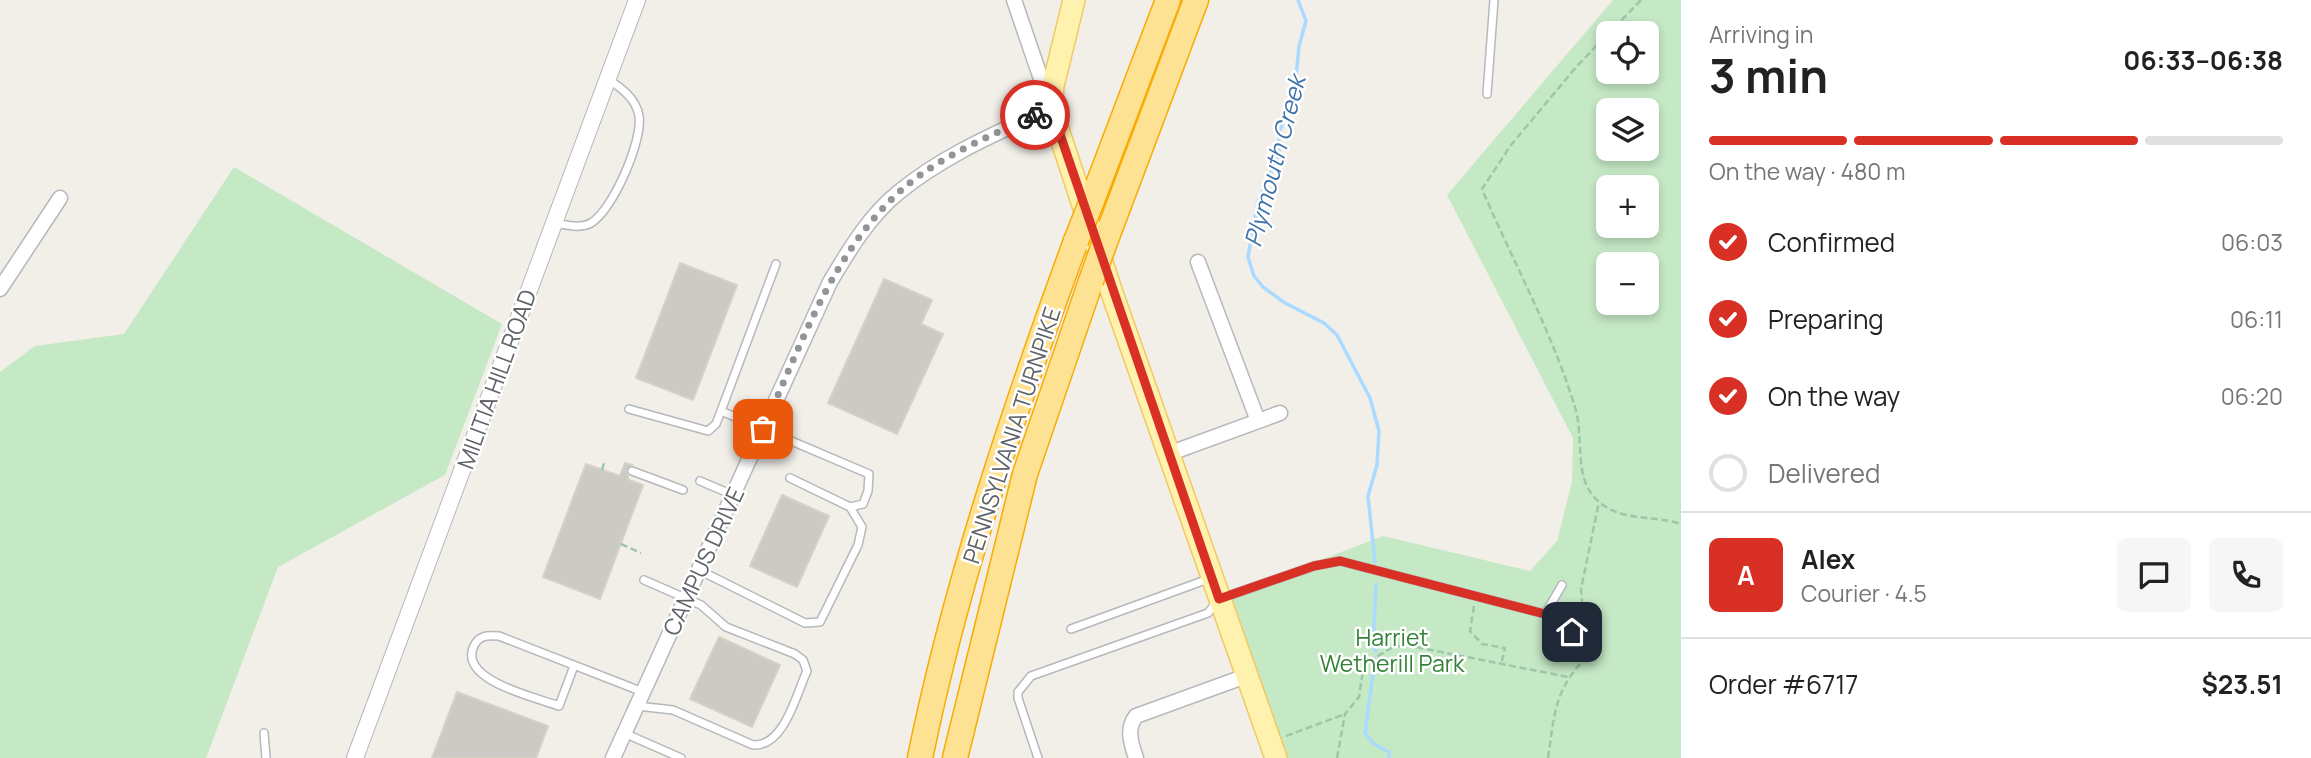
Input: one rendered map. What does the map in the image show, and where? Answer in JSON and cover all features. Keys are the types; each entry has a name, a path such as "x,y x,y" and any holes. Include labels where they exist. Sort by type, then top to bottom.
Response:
{"highway":[{"name":"PENNSYLVANIA TURNPIKE","path":"920,758 938,671 1018,398 1168,0"},
{"name":"PENNSYLVANIA TURNPIKE","path":"954,758 1025,474 1105,242 1196,0"}],"main road":[{"path":"1074,0 1053,86 1051,108 1168,454 1273,750"}],"street":[{"name":"MILITIA HILL ROAD","path":"355,758 636,0"},
{"path":"1014,0 1051,108"},
{"name":"CAMPUS DRIVE","path":"613,758 830,282 867,227 898,193 942,162 1051,108"},
{"path":"0,289 60,198"},
{"path":"1198,262 1258,421"},
{"path":"1168,454 1280,413"},
{"path":"1136,758 1130,737 1130,724 1136,716 1246,676"}],"lane":[{"path":"1486,94 1494,0"},
{"path":"554,223 579,227 590,224 606,211 618,191 639,118 631,98 608,78"},
{"path":"629,409 708,431 716,424 775,264"},
{"path":"721,411 869,474 869,491 863,504 850,507"},
{"path":"632,471 682,490"},
{"path":"698,570 805,623 820,622 858,545 862,527 850,507 790,478"},
{"path":"700,481 733,495"},
{"path":"1038,758 1018,698 1025,681 1048,669 1208,613 1219,599 1314,566 1340,561 1545,614 1572,632"},
{"path":"1071,629 1211,578"},
{"path":"636,705 673,710 753,745 764,746 773,740 780,729 807,671 803,660 795,654 726,627 701,605 644,580"},
{"path":"1545,614 1562,585"},
{"path":"574,666 559,706 481,676 471,665 470,655 475,642 485,635 499,636 643,692"},
{"path":"264,733 266,758"},
{"path":"624,733 681,758"}],"path":[{"path":"1642,0 1577,66 1511,145 1482,189 1562,370 1577,414 1584,483 1599,502 1625,516 1681,524"},
{"path":"602,470 604,463"},
{"path":"621,544 641,553"},
{"path":"1476,596 1469,631 1482,644 1505,648 1502,663"},
{"path":"1273,750 1345,714 1359,697 1364,664 1393,648 1406,645 1441,650 1568,677"},
{"path":"1337,758 1345,714"}],"green space":[{"name":"Harriet Wetherill Park","path":"1613,0 1681,0 1681,758 1276,758 1219,599 1383,536 1530,571 1557,541 1572,482 1573,438 1447,195"},
{"path":"234,167 502,324 445,475 278,567 206,758 0,758 0,372 35,346 124,334"}],"building":[{"path":"680,263 737,285 693,400 636,378"},
{"path":"884,279 932,300 921,324 943,334 897,434 828,403"},
{"path":"625,463 632,465 626,470 629,480 643,485 600,599 543,577 586,464 620,476"},
{"path":"782,495 829,516 797,587 750,566"},
{"path":"719,637 780,665 752,727 690,699"},
{"path":"457,692 548,726 536,758 432,758"}],"waterway":[{"name":"Plymouth Creek","path":"1298,0 1306,21 1299,46 1294,98 1279,132 1279,154 1258,202 1248,257 1254,276 1263,287 1285,303 1324,323 1337,335 1370,398 1379,431 1377,465 1368,496 1375,562"},
{"name":"Plymouth Creek","path":"1376,584 1373,647 1376,651"},
{"name":"Plymouth Creek","path":"1375,659 1365,733 1374,744 1389,752 1389,758"}],"way so far":[{"path":"763,429 830,282 867,227 898,193 942,162 1035,115"}],"route":[{"path":"1035,115 1051,108 1112,293 1219,599 1314,566 1340,561 1545,614 1572,632"}]}
